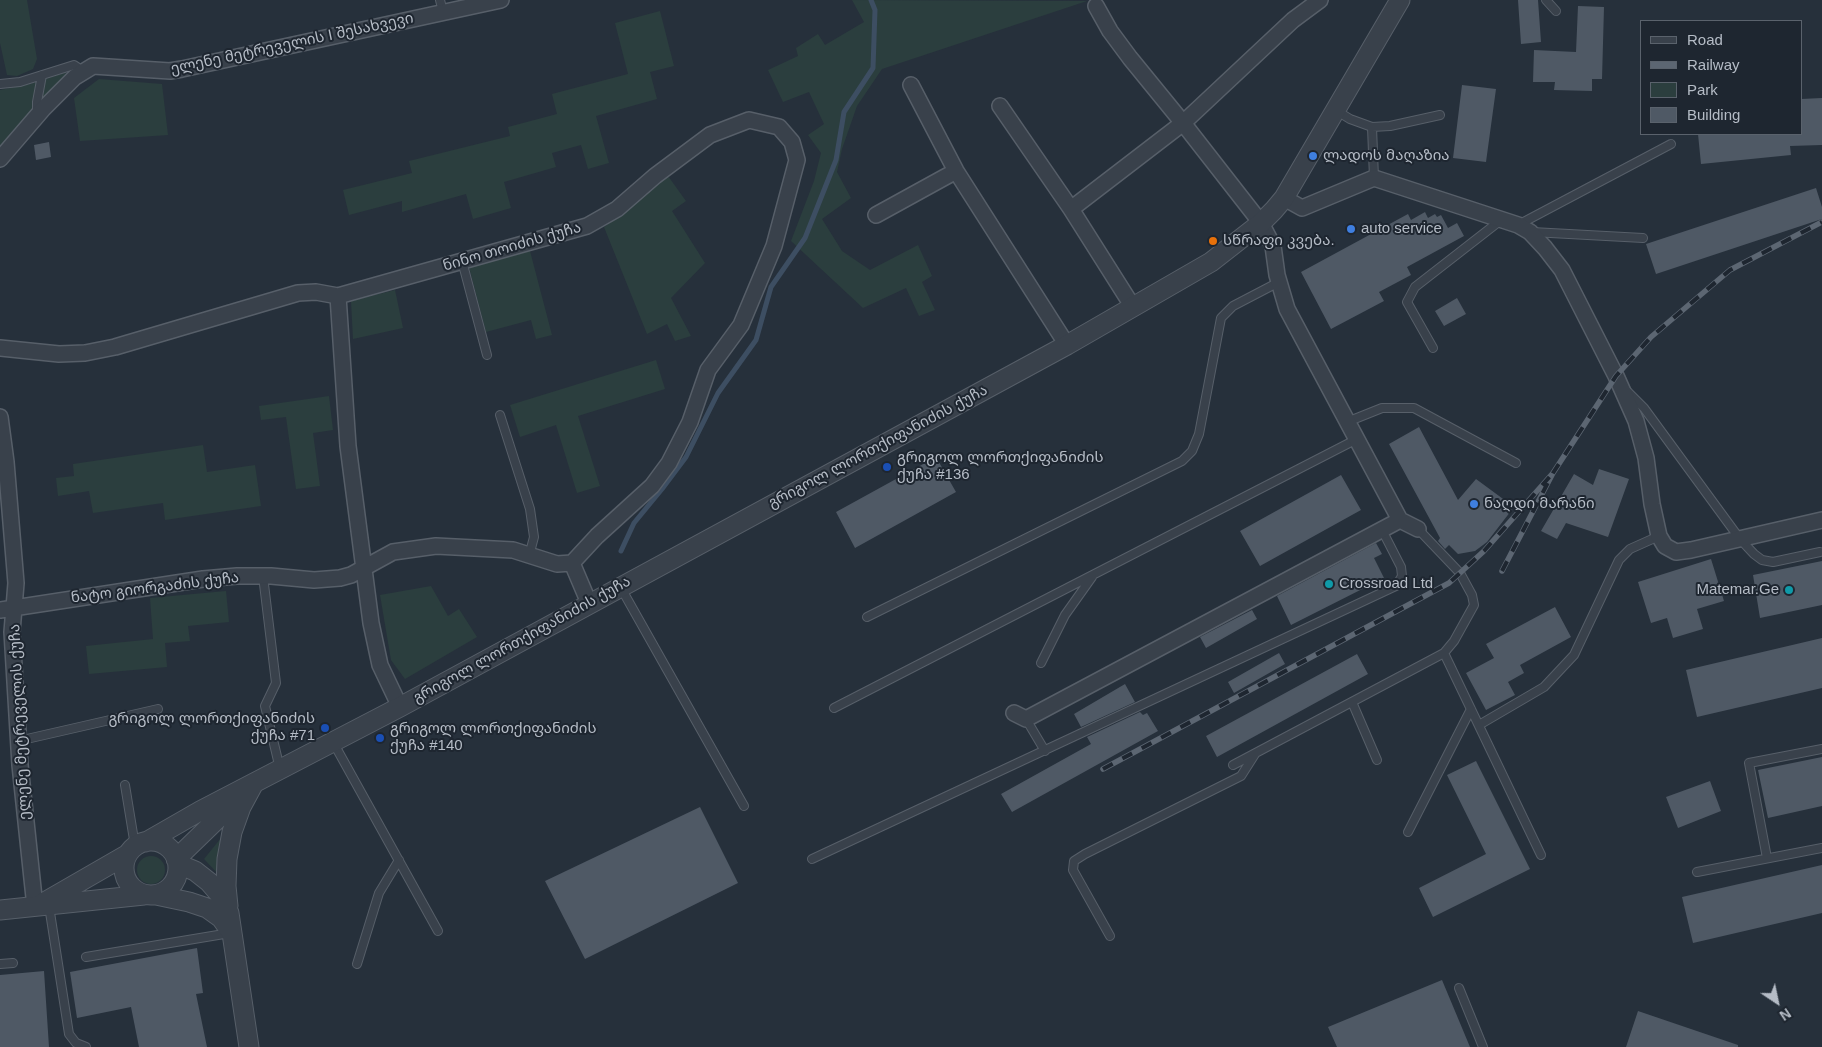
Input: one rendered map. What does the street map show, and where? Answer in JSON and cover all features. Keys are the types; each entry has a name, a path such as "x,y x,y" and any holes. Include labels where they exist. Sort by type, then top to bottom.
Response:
{"street":[{"name":"ელენე მეტრეველის I შესახვევი","path":"83,71 93,66 170,71 182,70 441,6 501,0"},
{"path":"1071,209 1183,122 1294,20 1320,0"},
{"name":"გრიგოლ ლორთქიფანიძის ქუჩა","path":"42,907 136,847 1067,345 1212,262 1261,223 1284,198 1400,0"},
{"path":"1096,6 1110,31 1130,58 1183,122 1261,223 1273,246 1279,282 1287,308 1400,520 1418,529"},
{"path":"0,159 40,113 83,71"},
{"path":"912,85 956,171 1067,345"},
{"path":"1000,106 1071,209 1133,307"},
{"name":"ნინო თოიძის ქუჩა","path":"0,348 59,354 85,353 114,347 298,293 316,292 338,296 586,226 617,210 655,176 710,135 749,120 758,124 779,127 792,142 797,160 774,246 740,325 708,370 690,422 674,455 652,486 597,536 572,563"},
{"path":"876,215 956,171"},
{"path":"1284,198 1302,208 1374,178 1524,229 1545,248 1562,270 1636,420 1646,458 1652,504 1659,536 1665,546 1676,552 1822,520"},
{"path":"338,296 348,446 371,623 380,665 400,706"},
{"name":"ელენე მეტრეველის ქუჩა","path":"0,417 6,462 16,583 12,632 18,741 42,907"},
{"path":"1020,716 1400,520"},
{"name":"ნატო გიორგაძის ქუჩა","path":"0,610 203,579 237,576 314,580 340,578 351,575 394,552 436,546 513,550 557,564 572,563"},
{"path":"572,563 589,603"},
{"path":"249,1047 226,886 227,859 232,832 241,807 254,783"},
{"name":"გრიგოლ ლორთქიფანიძის ქუჩა","path":"177,861 254,783"},
{"path":"150,895 166,891 173,884 177,874 177,861 172,851 156,842 136,847 123,870 130,886 136,892 150,895 189,902 207,908 221,918 232,933"},
{"path":"177,861 195,871 209,882 221,896 229,913"},
{"name":"გრიგოლ ლორთქიფანიძის ქუჩა","path":"0,910 150,895"}],"lane":[{"path":"1546,0 1556,11"},
{"path":"0,84 20,82 74,65 83,71"},
{"path":"40,113 36,102 42,75"},
{"path":"1335,110 1350,119 1372,127 1390,126 1440,115"},
{"path":"1372,127 1374,178"},
{"path":"1524,229 1670,144"},
{"path":"1433,348 1407,302 1415,287 1501,220"},
{"path":"1524,229 1643,238"},
{"path":"462,261 487,355"},
{"path":"867,617 1182,461 1192,451 1199,434 1221,318 1234,306 1279,282"},
{"path":"1618,381 1644,408 1740,539 1762,560 1773,562 1820,552"},
{"path":"1347,422 1382,408 1414,408 1516,463"},
{"path":"500,416 530,509 534,537 529,556"},
{"path":"834,708 1357,439"},
{"path":"1233,765 1444,653 1454,641 1474,605 1472,595 1460,573 1418,529"},
{"path":"812,859 1396,586 1402,576 1401,567 1382,530"},
{"path":"1479,725 1544,688 1574,654 1619,560 1630,550 1659,536"},
{"path":"1041,662 1065,615 1093,575"},
{"path":"263,576 276,684 265,706 280,769"},
{"path":"620,586 744,806"},
{"path":"1444,653 1541,855"},
{"path":"1352,702 1377,760"},
{"path":"18,741 158,709"},
{"path":"1408,832 1471,710"},
{"path":"1020,716 1044,750"},
{"path":"333,742 438,931"},
{"path":"1767,858 1749,763 1822,749"},
{"path":"1110,936 1073,870 1074,861 1241,776 1255,753"},
{"path":"125,785 136,847"},
{"path":"1697,872 1822,848"},
{"path":"357,964 379,893 399,860"},
{"path":"42,907 69,1034 76,1043 86,1047"},
{"path":"86,958 232,933"},
{"path":"0,964 13,963"},
{"path":"1460,988 1483,1047"}],"green space":[{"path":"0,0 27,0 37,59 33,69 17,76 7,75 0,43"},
{"path":"852,0 1087,1 882,69 857,106 842,149 837,172 851,198 822,219 842,251 870,270 918,245 932,276 922,282 935,310 919,316 906,288 863,308 791,241 814,181 821,153 808,135 824,124 809,92 783,102 768,70 798,56 796,48 818,34 825,45 864,22"},
{"path":"660,11 674,66 650,72 657,99 596,116 609,163 588,169 581,145 552,153 556,167 504,182 511,208 473,219 466,194 402,212 402,201 349,215 343,190 412,173 409,161 510,136 508,127 557,114 552,94 628,74 615,23"},
{"path":"64,73 68,74 0,150 0,90 30,84"},
{"path":"99,79 162,84 168,135 80,141 74,98"},
{"path":"668,176 686,201 672,211 705,263 671,298 691,336 675,341 667,324 647,334 604,227 624,213"},
{"path":"530,251 552,335 536,339 531,320 486,332 469,267"},
{"path":"395,290 403,328 353,339 351,301"},
{"path":"656,360 665,389 578,416 600,486 577,493 556,425 520,437 510,405"},
{"path":"329,396 333,430 313,433 320,486 296,489 286,417 261,420 259,406"},
{"path":"203,445 207,472 255,465 261,506 165,520 163,503 93,513 89,491 58,496 56,478 74,476 73,464"},
{"path":"431,586 448,616 459,609 477,637 405,679 391,660 380,595"},
{"path":"226,591 229,622 188,626 190,641 165,643 167,667 89,674 86,646 153,639 150,598"},
{"path":"221,838 220,876 204,859"},
{"path":"151,856 161,860 165,870 161,880 151,884 141,880 137,870 141,860"}],"building":[{"path":"1518,0 1538,0 1541,42 1521,44"},
{"path":"1578,6 1604,7 1602,79 1592,79 1592,91 1554,90 1555,82 1533,82 1534,50 1576,52"},
{"path":"1462,85 1496,89 1486,162 1453,158"},
{"path":"1822,98 1822,145 1790,146 1791,155 1701,164 1698,135 1802,135 1802,99"},
{"path":"49,142 51,157 36,160 34,145"},
{"path":"1816,188 1822,207 1822,219 1656,274 1646,244"},
{"path":"1425,212 1428,218 1435,214 1437,217 1441,215 1448,228 1457,223 1464,236 1407,267 1411,275 1379,292 1384,301 1331,329 1301,272 1408,214 1411,220"},
{"path":"1457,298 1466,314 1444,326 1435,311"},
{"path":"1419,427 1458,500 1476,479 1514,507 1487,542 1475,551 1458,554 1449,545 1445,549 1438,541 1440,538 1389,444"},
{"path":"936,457 956,492 855,548 836,512"},
{"path":"1599,469 1629,479 1608,537 1566,523 1557,539 1541,531 1574,474 1593,485"},
{"path":"1341,475 1361,510 1260,566 1240,531"},
{"name":"Crossroad Ltd","path":"1376,543 1382,554 1374,558 1384,578 1291,625 1277,596"},
{"path":"1711,559 1724,601 1697,609 1703,629 1673,638 1667,618 1651,623 1638,582"},
{"name":"Matemar.Ge","path":"1822,561 1822,605 1760,618 1753,575"},
{"path":"1555,607 1571,637 1520,665 1524,673 1508,682 1515,695 1486,710 1466,673 1494,658 1486,644"},
{"path":"1252,610 1257,619 1206,648 1200,637"},
{"path":"1822,638 1822,688 1697,717 1686,670"},
{"path":"1279,653 1285,664 1234,693 1228,682"},
{"path":"1357,654 1368,674 1217,757 1206,736"},
{"path":"1125,684 1135,702 1081,727 1074,714"},
{"path":"1140,712 1143,715 1147,713 1158,731 1012,812 1001,794 1091,744 1087,737"},
{"path":"1822,757 1822,806 1768,818 1758,770"},
{"path":"1476,761 1530,869 1433,917 1419,888 1486,854 1447,775"},
{"path":"1710,781 1721,811 1678,828 1666,797"},
{"path":"700,807 738,883 585,959 545,881"},
{"path":"1822,865 1822,913 1693,943 1682,897"},
{"path":"197,948 203,993 196,994 207,1047 139,1047 131,1007 77,1018 70,972"},
{"path":"44,971 49,1047 0,1047 0,975"},
{"path":"1442,980 1470,1047 1337,1047 1328,1027"},
{"path":"1638,1011 1738,1045 1738,1047 1626,1047"}],"waterway":[{"path":"621,551 634,523 686,457 718,393 756,340 771,287 805,238 836,160 844,112 873,68 875,10 871,0"}],"railway":[{"path":"1502,571 1553,473 1616,376 1651,337 1730,270 1822,222"},
{"path":"1103,769 1449,583 1484,551 1553,473"}],"place":[{"name":"ლადოს მაღაზია","path":"1313,156"},
{"name":"auto service","path":"1351,229"},
{"name":"სწრაფი კვება.","path":"1213,241"},
{"name":"გრიგოლ ლორთქიფანიძის ქუჩა #136","path":"887,467"},
{"name":"ნაღდი მარანი","path":"1474,504"},
{"name":"Crossroad Ltd","path":"1329,584"},
{"name":"Matemar.Ge","path":"1789,590"},
{"name":"გრიგოლ ლორთქიფანიძის ქუჩა #71","path":"325,728"},
{"name":"გრიგოლ ლორთქიფანიძის ქუჩა #140","path":"380,738"}]}
